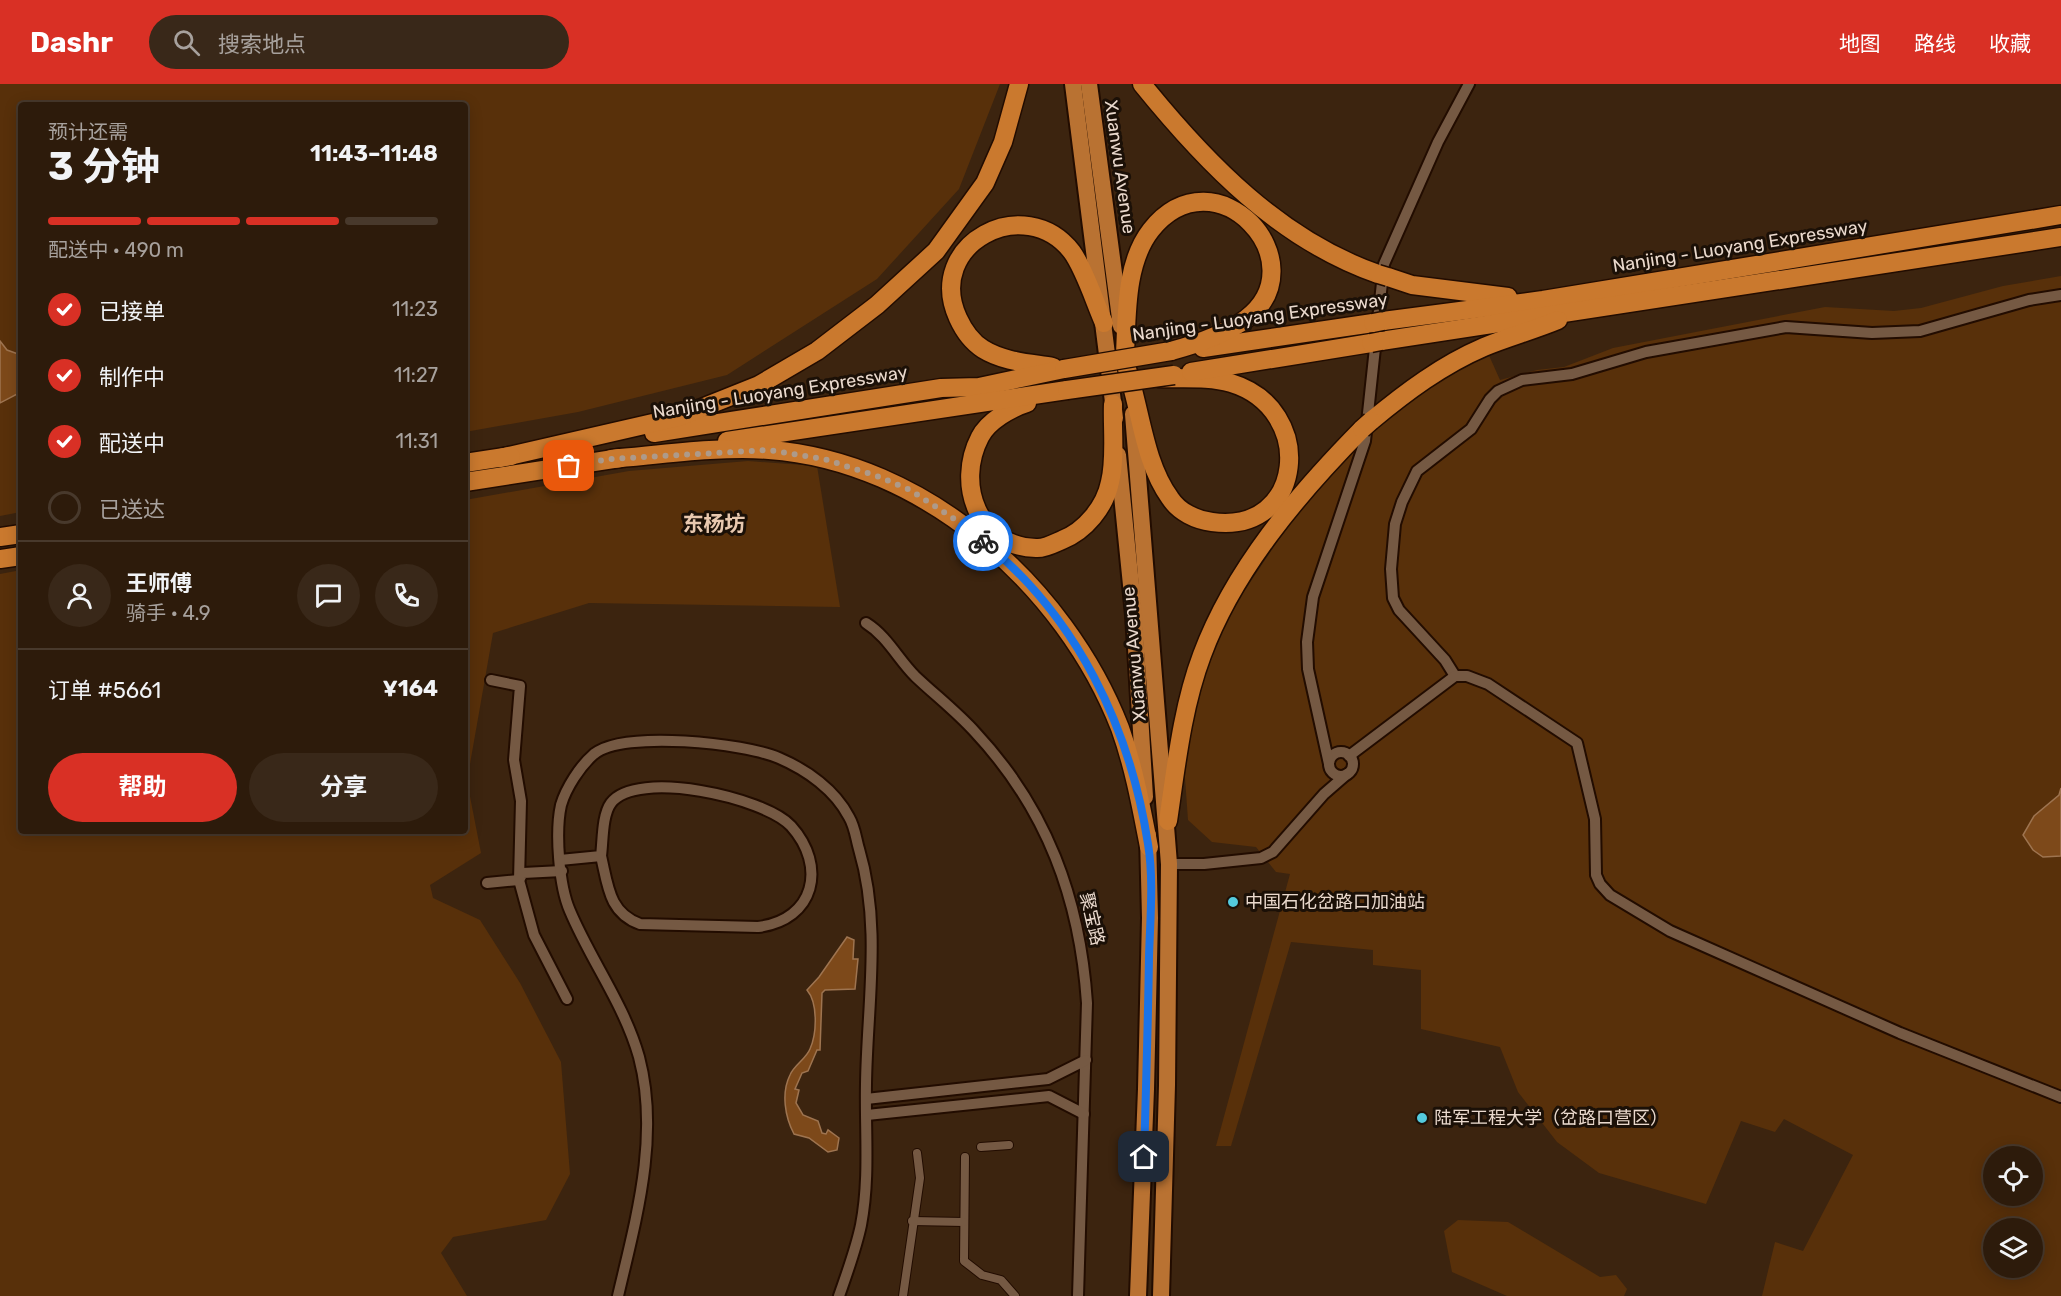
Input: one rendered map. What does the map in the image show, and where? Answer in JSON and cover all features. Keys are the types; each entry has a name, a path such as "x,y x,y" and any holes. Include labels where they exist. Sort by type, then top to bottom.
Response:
{"highway":[{"path":"500,458 679,417 759,386 817,351 877,305 936,251 985,183 1003,142 1019,84"},
{"name":"Xuanwu Avenue","path":"1073,84 1113,404 1134,615 1149,847 1147,1077 1138,1295"},
{"name":"Xuanwu Avenue","path":"1089,84 1126,362 1168,821 1167,1085 1161,1296"},
{"path":"1142,84 1180,130 1226,177 1267,212 1312,245 1352,265 1412,285 1543,300"},
{"path":"1171,351 1205,341 1229,329 1248,318 1263,300 1271,270 1264,238 1242,213 1220,203 1186,205 1168,215 1151,230 1132,275 1126,362 1158,478 1171,500 1190,517 1225,524 1249,519 1267,508 1280,494 1288,478 1291,457 1289,438 1282,422 1256,395 1231,383 1174,377"},
{"name":"Nanjing - Luoyang Expressway","path":"468,463 941,388 980,387 1064,369 1171,351 1543,300 2061,215"},
{"path":"1064,369 1007,360 982,349 964,330 953,306 951,280 959,257 971,242 1008,226 1035,227 1054,236 1072,253 1104,323"},
{"path":"468,482 1067,390 1174,377 1527,317 1573,314 2061,237"},
{"path":"1168,821 1190,699 1202,656 1219,618 1246,569 1288,511 1367,425 1410,388 1484,347 1573,314"},
{"path":"1067,390 1011,409 981,435 971,462 970,492 981,521 1008,544 1039,549 1074,535 1096,513 1110,482 1113,404"},
{"path":"610,459 768,450 824,459 877,476 910,490 953,518 1002,557 1043,600 1101,688 1119,727 1134,771 1149,847"},
{"path":"0,537 18,534"},
{"path":"0,559 18,556"}],"street":[{"path":"1347,774 1337,776 1330,766 1310,685 1307,642 1313,597 1365,441 1384,264 1438,142 1469,84"},
{"path":"1455,676 1445,660 1399,610 1393,598 1391,569 1395,524 1402,502 1417,471 1472,429 1490,399 1498,391 1535,377 1572,374 1611,360 1646,352 1762,331 1786,327 1880,333 1920,331 2029,300 2061,295"},
{"name":"聚宝路","path":"866,623 877,630 913,674 975,731 1008,771 1036,814 1064,875 1084,959 1087,1003 1078,1296"},
{"path":"1324,794 1334,755 1346,754 1455,676 1467,676 1488,684 1576,743 1595,819 1596,875 1600,884 1610,895 1670,931 1900,1034 1995,1069 2061,1097"},
{"path":"491,680 520,686 514,760 521,801 519,880 534,935 567,999"},
{"path":"618,1296 634,1227 646,1158 647,1109 640,1060 624,1012 568,909 557,845 561,806 568,787 596,753 634,741 699,741 778,757 829,789 851,819 868,878 873,950 866,1099 868,1148 861,1224 839,1296"},
{"path":"1169,864 1204,864 1261,858 1273,852 1324,794 1353,766 1346,754 1323,742"},
{"path":"693,788 740,799 769,810 791,826 805,848 812,873 810,887 801,908 790,918 775,925 759,927 640,924 626,919 617,909 611,897 602,856 610,804 620,795 645,790 693,788"},
{"path":"519,880 523,873 602,856"},
{"path":"487,883 519,880"},
{"path":"866,1099 1048,1079 1086,1060"},
{"path":"867,1115 1049,1096 1084,1114"},
{"path":"981,1147 1009,1145"},
{"path":"903,1296 920,1178 917,1153"},
{"path":"965,1157 964,1261 982,1275 1001,1280 1015,1296"},
{"path":"912,1221 964,1222"}],"shaded area":[{"path":"0,84 1000,84 959,189 877,279 727,375 578,412 468,431 468,102 18,102 18,513 0,516"},
{"path":"2061,276 2061,1296 1762,1296 1775,1242 1803,1251 1853,1155 1784,1119 1775,1132 1741,1121 1706,1204 1599,1173 1557,1142 1518,1092 1500,1047 1421,1029 1421,970 1373,965 1373,950 1291,942 1231,1146 1216,1146 1290,874 1276,872 1256,847 1212,842 1188,820 1184,764 1199,687 1231,611 1307,497 1383,417 1487,351 1500,380 1537,370 1564,367 1613,348 1825,307 1894,311 1921,308 2003,286"},
{"path":"0,341 7,350 18,354 18,394 0,403"},
{"path":"748,461 817,466 840,607 589,603 493,633 468,775 468,499 629,471"},
{"path":"18,571 18,834 468,834 468,786 481,853 430,885 433,898 480,920 520,983 561,1062 570,1174 546,1220 453,1237 441,1253 467,1296 0,1296 0,574"},
{"path":"2061,788 2061,856 2043,857 2033,850 2023,835 2034,816 2059,795"},
{"path":"847,937 854,940 853,959 858,959 855,989 825,990 822,993 820,1050 817,1050 808,1071 802,1073 795,1089 799,1090 796,1103 803,1115 818,1121 822,1133 826,1134 828,1130 839,1138 837,1150 828,1152 809,1138 794,1134 786,1113 785,1097 787,1082 792,1071 808,1053 814,1035 815,1010 807,990"},
{"path":"1458,1220 1508,1222 1600,1277 1616,1275 1627,1289 1624,1296 1507,1296 1452,1272 1444,1231"}],"way so far":[{"path":"569,466 610,459 768,450 824,459 877,476 910,490 983,541"}],"place":[{"name":"中国石化岔路口加油站","path":"1233,902"},
{"name":"陆军工程大学（岔路口营区）","path":"1422,1118"}],"district":[{"name":"东杨坊","path":"714,524"}],"route":[{"path":"983,541 1002,557 1043,600 1069,637 1101,688 1119,727 1134,771 1149,847 1150,918 1144,1157"}]}
